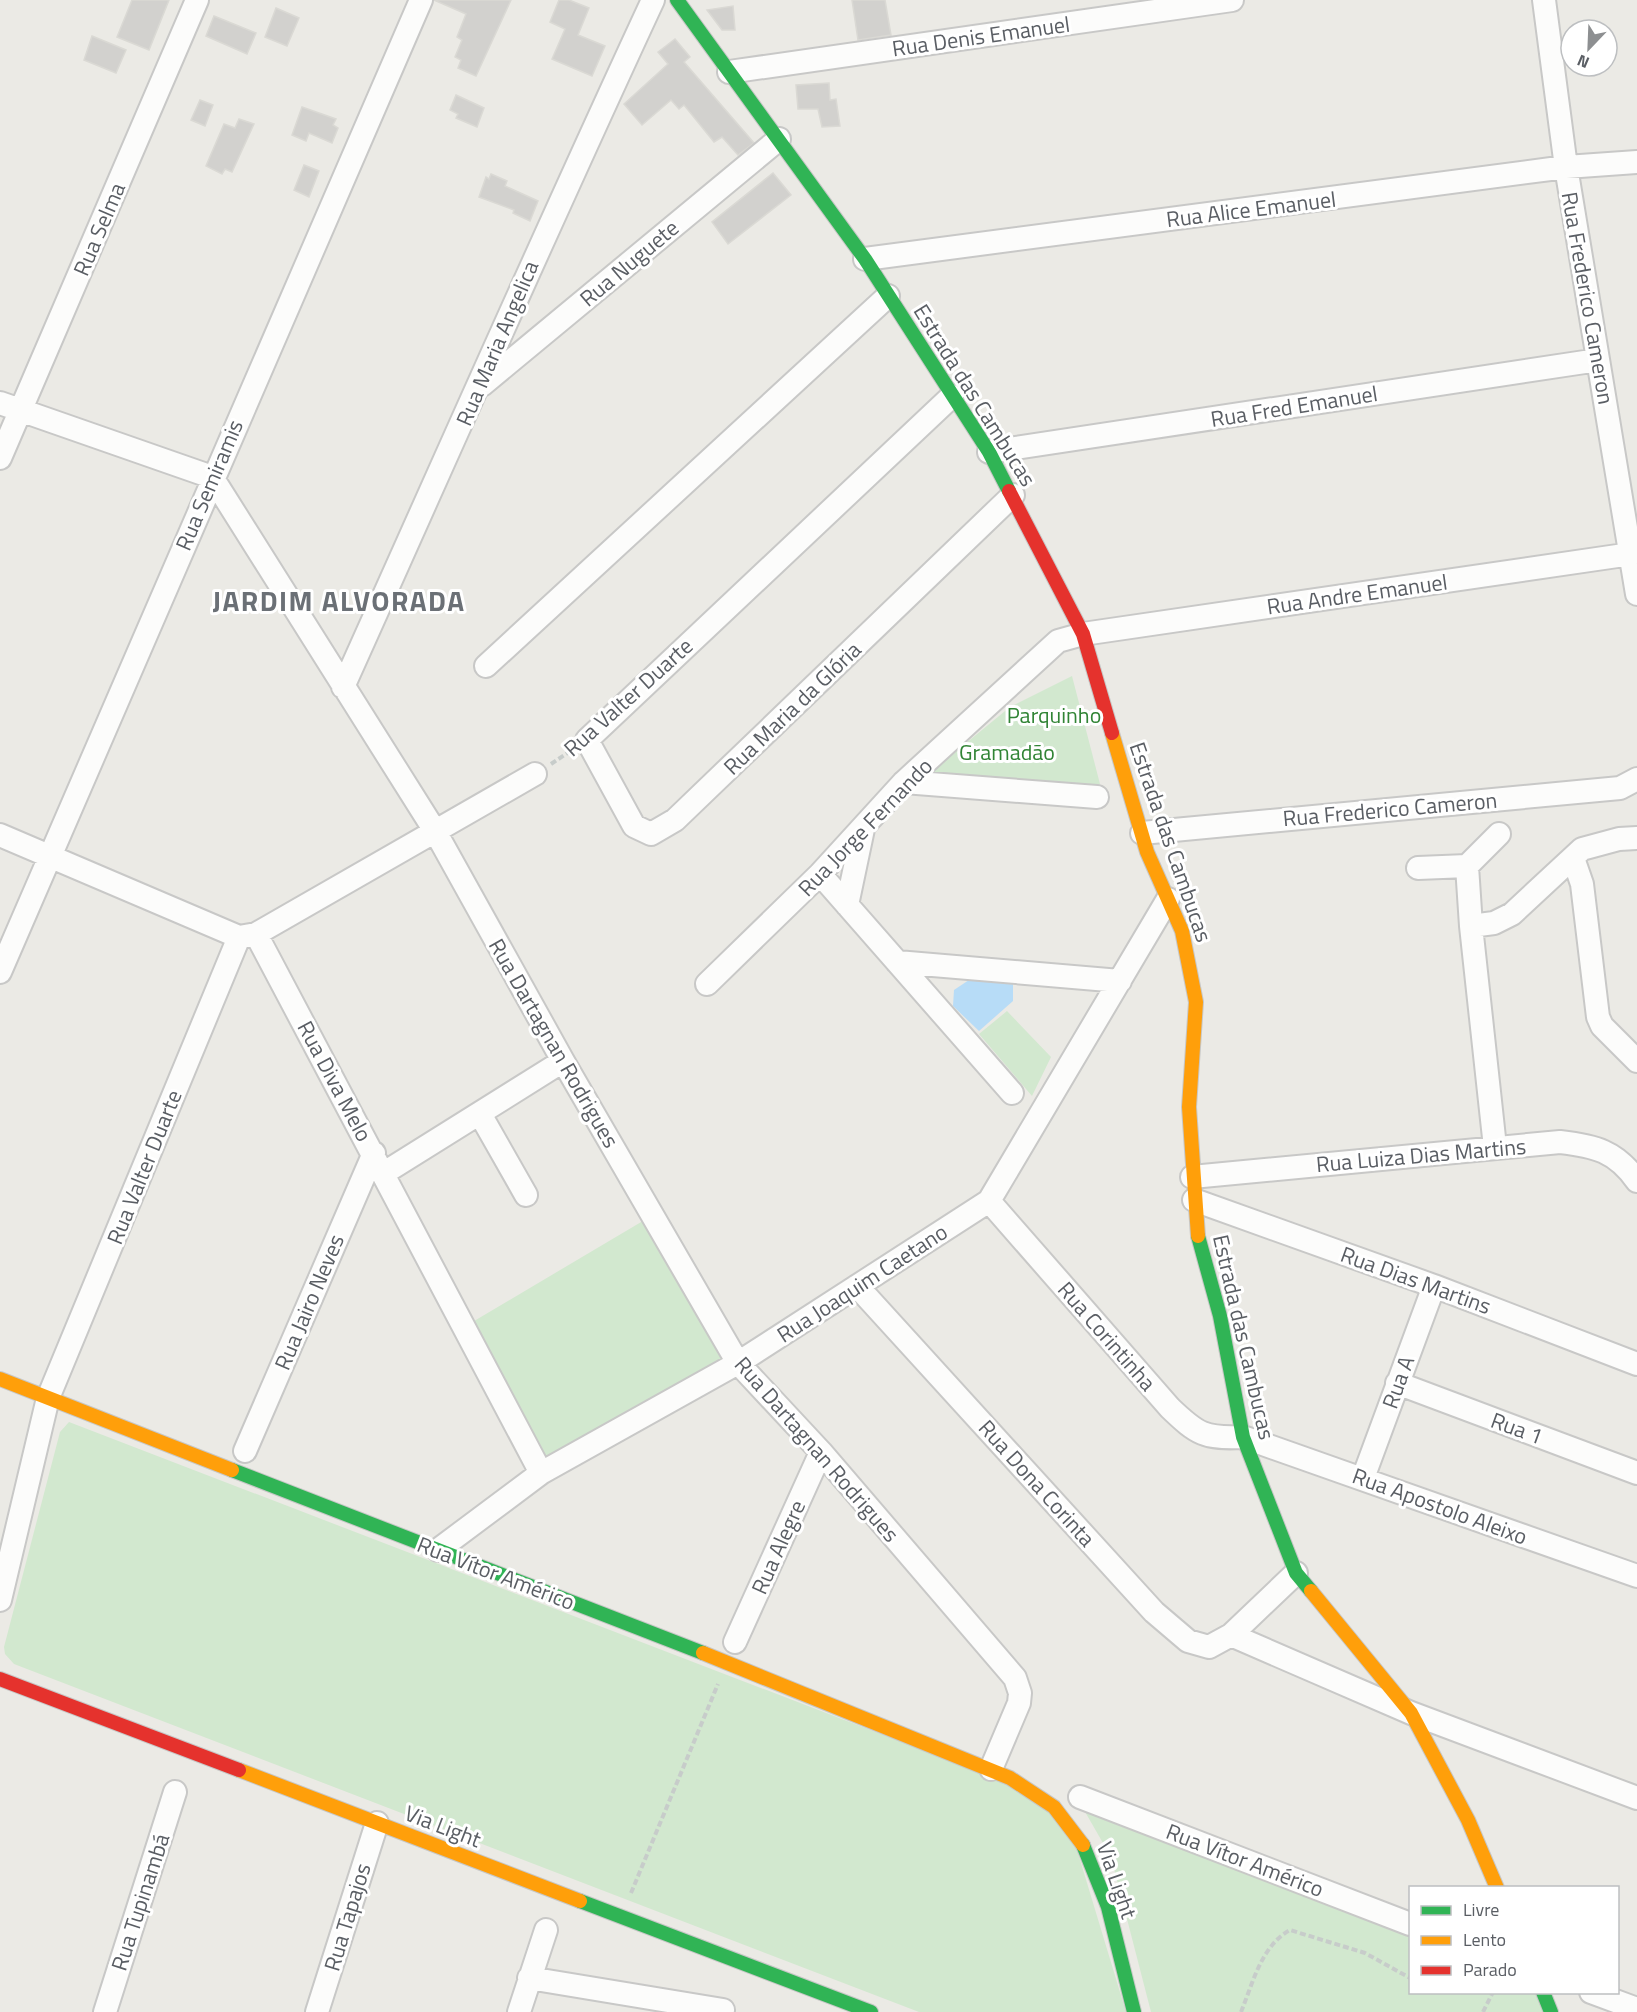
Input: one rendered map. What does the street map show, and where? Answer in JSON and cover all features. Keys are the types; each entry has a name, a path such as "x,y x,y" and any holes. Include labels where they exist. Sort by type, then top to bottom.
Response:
{"street":[{"name":"Rua Selma","path":"0,458 10,406 197,0"},
{"name":"Rua Semiramis","path":"0,972 212,477 421,0"},
{"name":"Rua Maria Angelica","path":"343,687 478,388 540,243 653,0"},
{"name":"Estrada das Cambucas","path":"677,0 865,259 989,452 1083,634 1142,832 1182,931 1196,1002 1189,1107 1192,1177 1199,1243 1220,1316 1243,1437 1296,1573 1411,1713 1468,1820 1497,1886"},
{"name":"Rua Denis Emanuel","path":"729,72 1232,0"},
{"name":"Rua Frederico Cameron","path":"1544,0 1566,167 1637,594"},
{"name":"Rua Nuguete","path":"478,388 779,138"},
{"name":"Rua Alice Emanuel","path":"865,259 1566,167 1637,162"},
{"path":"486,666 888,296"},
{"name":"Rua Fred Emanuel","path":"989,452 1598,360"},
{"name":"Rua Valter Duarte","path":"587,740 952,396"},
{"path":"10,406 212,477"},
{"name":"Rua Dartagnan Rodrigues","path":"212,477 435,831 563,1061 738,1363 821,1452 1015,1678 1020,1693 1019,1703 991,1769"},
{"name":"Rua Maria da Glória","path":"587,740 634,826 651,834 662,830 1013,495"},
{"name":"Rua Andre Emanuel","path":"1083,634 1631,554"},
{"name":"Rua Jorge Fernando","path":"707,984 820,874 904,782 1058,641 1083,634"},
{"path":"0,835 247,935 535,774"},
{"name":"Rua Frederico Cameron","path":"1142,832 1620,788 1637,778"},
{"path":"904,782 1097,797"},
{"path":"847,905 863,827"},
{"path":"1418,868 1467,866 1499,834"},
{"path":"1471,926 1494,923 1512,914 1582,849 1601,843 1637,838"},
{"path":"1573,858 1581,884 1598,1017 1602,1026 1637,1061"},
{"path":"1467,866 1471,926 1495,1147"},
{"path":"820,874 1012,1093"},
{"name":"Rua Joaquim Caetano","path":"438,1550 541,1473 738,1363 989,1201 1168,899"},
{"name":"Rua Valter Duarte","path":"0,1600 48,1398 247,935"},
{"name":"Rua Diva Melo","path":"247,935 379,1163 541,1473"},
{"path":"897,962 1120,981"},
{"path":"379,1163 480,1114 563,1061"},
{"path":"480,1114 526,1195"},
{"name":"Rua Luiza Dias Martins","path":"1192,1177 1560,1142 1605,1152 1624,1163 1637,1181"},
{"name":"Rua Jairo Neves","path":"245,1452 379,1163"},
{"name":"Rua Dias Martins","path":"1194,1200 1434,1286 1637,1364"},
{"name":"Rua Corintinha","path":"989,1201 1170,1408 1192,1429 1217,1439 1243,1437"},
{"name":"Rua Dona Corinta","path":"857,1286 1173,1630 1200,1646 1209,1647 1231,1635 1296,1573"},
{"name":"Rua A","path":"1363,1478 1434,1286"},
{"name":"Rua Vítor Américo","path":"0,1380 438,1550 731,1652 991,1769"},
{"name":"Rua 1","path":"1397,1383 1637,1473"},
{"name":"Rua Apostolo Aleixo","path":"1243,1437 1637,1576"},
{"name":"Rua Alegre","path":"731,1652 821,1452"},
{"path":"1231,1635 1411,1713 1637,1798"},
{"name":"Via Light","path":"0,1679 872,2012"},
{"name":"Via Light","path":"991,1769 1029,1790 1061,1814 1090,1855 1103,1892 1134,2012"},
{"name":"Rua Tupinambá","path":"105,2012 175,1792"},
{"name":"Rua Vítor Américo","path":"1080,1797 1409,1924"},
{"name":"Rua Tapajos","path":"317,2012 377,1823"},
{"path":"519,2012 546,1930"},
{"path":"529,1978 723,2010"},
{"path":"1544,1994 1551,2012"},
{"path":"1596,1994 1637,2009"}],"path":[{"name":"Rua Valter Duarte","path":"535,774 587,740"},
{"path":"622,1917 731,1652"},
{"path":"1241,2012 1268,1948 1278,1936 1290,1930 1365,1953 1409,1977"},
{"path":"1482,2012 1492,1994"}],"green space":[{"path":"1072,676 1100,784 1091,793 926,776 1010,707"},
{"path":"1007,1011 1051,1057 1032,1096 979,1034"},
{"path":"653,1215 738,1363 541,1473 464,1327"},
{"path":"69,1422 1029,1791 1071,1830 1126,2012 919,2012 14,1664 5,1654 4,1647 60,1432"},
{"path":"1084,1810 1409,1934 1409,1994 1536,1994 1543,2012 1151,2012 1111,1857"}],"water":[{"path":"969,980 1013,981 1013,1001 979,1031 953,1006 954,990"}],"building":[{"path":"132,0 169,0 149,50 117,37"},
{"path":"434,0 511,0 476,76 458,68 461,60 455,57 462,40 457,37 466,14"},
{"path":"559,0 569,0 589,8 578,35 605,46 592,76 552,59 565,29 550,22"},
{"path":"852,0 885,0 891,35 858,40"},
{"path":"733,6 735,30 722,30 707,10"},
{"path":"276,8 299,18 287,46 265,37"},
{"path":"214,16 256,33 247,54 206,36"},
{"path":"92,36 126,50 116,73 84,60"},
{"path":"675,39 690,57 684,62 754,143 738,155 722,137 714,142 684,105 679,109 671,100 642,125 624,104 668,64 658,52"},
{"path":"829,83 830,100 836,99 840,126 822,127 818,109 798,109 796,85"},
{"path":"456,95 484,108 477,127 456,118 458,114 450,110"},
{"path":"200,100 213,105 205,126 191,120"},
{"path":"302,107 336,119 333,125 338,128 332,143 309,133 306,141 292,135"},
{"path":"239,119 254,124 232,172 225,169 222,174 206,166 224,124 235,128"},
{"path":"304,165 319,171 309,197 294,190"},
{"path":"773,173 791,195 728,244 712,222"},
{"path":"491,174 507,181 505,186 538,201 530,221 513,213 514,210 479,197 486,177 489,179"}],"traffic: fast":[{"path":"677,0 865,259 989,452 1009,491"},
{"path":"1198,1236 1220,1316 1243,1437 1296,1573 1311,1591"},
{"path":"232,1470 703,1653"},
{"path":"1083,1845 1108,1907 1134,2012"},
{"path":"580,1901 871,2012"},
{"path":"1544,1994 1551,2012"}],"traffic: slow":[{"path":"1112,733 1147,852 1182,931 1196,1002 1189,1107 1198,1236"},
{"path":"0,1379 232,1470"},
{"path":"1311,1591 1411,1713 1468,1820 1496,1886"},
{"path":"703,1653 1010,1778 1054,1807 1083,1845"},
{"path":"239,1770 580,1901"}],"traffic: jam":[{"path":"1009,491 1083,634 1112,733"},
{"path":"0,1679 239,1770"}],"district":[{"name":"JARDIM ALVORADA","path":"339,600"}],"park label":[{"name":"Parquinho","path":"1054,715"},
{"name":"Gramadão","path":"1007,752"}]}
